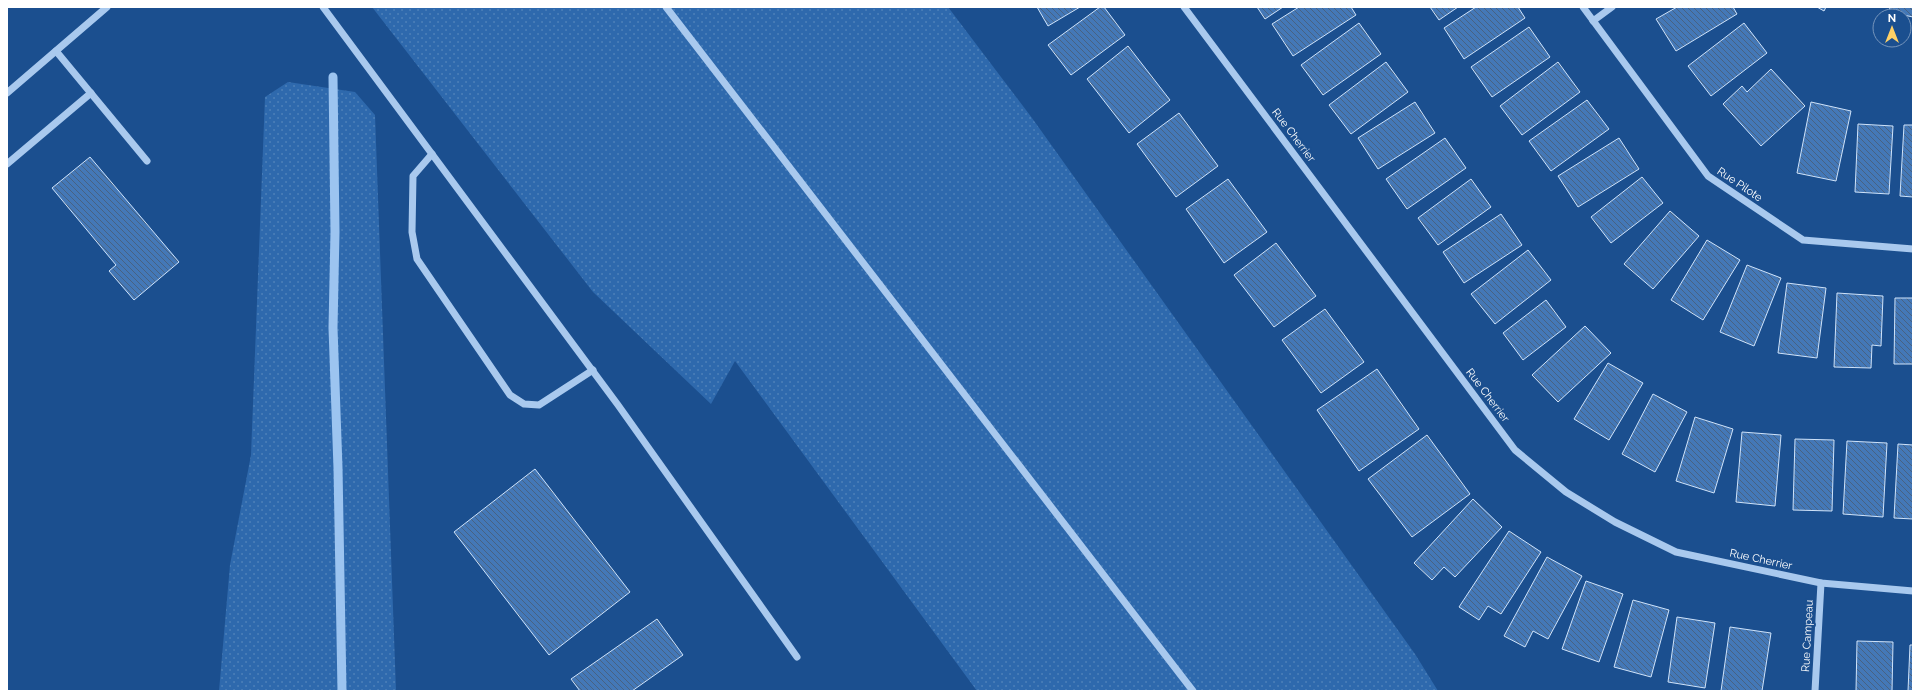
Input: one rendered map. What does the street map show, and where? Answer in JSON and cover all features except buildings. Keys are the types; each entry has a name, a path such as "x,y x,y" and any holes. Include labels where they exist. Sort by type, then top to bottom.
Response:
{"street":[{"path":"7,93 107,7"},
{"path":"323,7 593,370 797,658"},
{"path":"666,7 1193,691"},
{"name":"Rue Cherrier","path":"1184,7 1515,450 1566,492 1615,522 1676,552 1821,583 1913,591"},
{"name":"Rue Pilote","path":"1583,7 1708,176 1803,240 1913,249"},
{"path":"1593,21 1612,7"},
{"path":"56,51 147,161"},
{"path":"7,164 91,93"},
{"path":"432,154 413,176 412,232 417,259 510,395 524,404 539,405 593,370"},
{"name":"Rue Campeau","path":"1815,691 1821,583"}],"shaded area":[{"path":"372,7 948,7 1032,118 1415,654 1438,691 977,691 735,361 711,404 593,292"},
{"path":"288,82 355,92 375,115 396,691 219,691 230,565 251,455 265,97"}],"waterway":[{"path":"333,77 335,232 333,328 338,468 342,691"}]}
